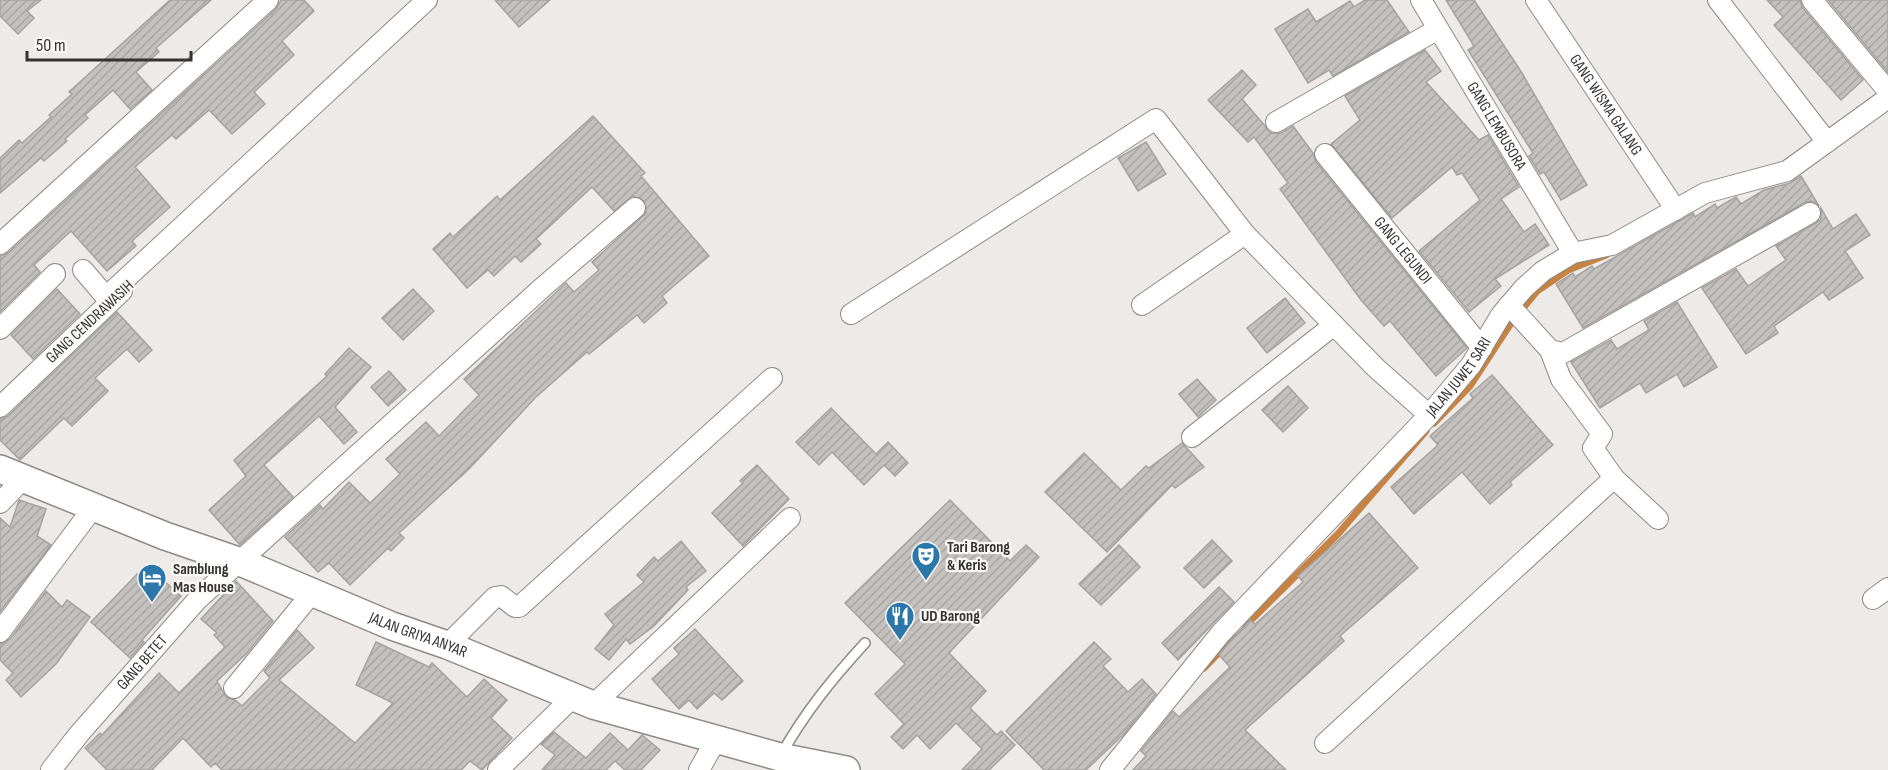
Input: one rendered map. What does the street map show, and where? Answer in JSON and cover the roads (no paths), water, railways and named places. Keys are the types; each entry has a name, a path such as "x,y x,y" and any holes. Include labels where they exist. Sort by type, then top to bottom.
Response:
{"street":[{"path":"0,244 268,0"},
{"path":"83,270 106,297 427,0"},
{"name":"GANG LEMBUSORA","path":"1421,0 1573,253"},
{"name":"GANG WISMA GALANG","path":"1536,0 1676,210"},
{"path":"1718,0 1827,142"},
{"path":"1812,0 1888,91"},
{"path":"1276,122 1438,28"},
{"name":"JALAN JUWET SARI","path":"1110,770 1221,633 1429,415 1482,348 1509,305 1544,271 1573,253 1612,245 1705,193 1787,171 1888,98"},
{"path":"851,314 1156,119 1245,234 1376,368 1429,415"},
{"name":"GANG LEGUNDI","path":"1325,154 1482,348"},
{"name":"GANG BETET","path":"51,770 174,625 238,561 635,208"},
{"path":"1550,350 1563,353 1810,213"},
{"path":"1142,305 1245,234"},
{"name":"GANG CENDRAWASIH","path":"0,407 181,237"},
{"path":"0,329 56,274"},
{"path":"1509,305 1550,350 1561,380 1602,434 1593,448 1614,478 1658,519"},
{"path":"1191,436 1334,325"},
{"path":"447,645 495,597 501,596 515,607 519,607 772,378"},
{"path":"0,503 11,474"},
{"name":"JALAN GRIYA ANYAR","path":"11,474 165,536 238,561 392,626 447,645 583,701 780,757 846,770"},
{"path":"1325,743 1614,478"},
{"path":"0,632 93,508"},
{"path":"498,770 583,701 790,518"},
{"path":"234,688 312,593"},
{"path":"699,770 716,740"}],"lane":[{"path":"780,757 800,721 821,692 865,643"}],"waterway":[{"path":"1434,423 1470,386 1511,323 1537,291 1568,270 1606,255"},
{"path":"1246,625 1338,534 1426,431"},
{"path":"1204,668 1234,637"}],"place":[{"name":"Tari Barong & Keris","path":"926,582"},
{"name":"Samblung Mas House","path":"152,604"},
{"name":"UD Barong","path":"900,642"}]}
